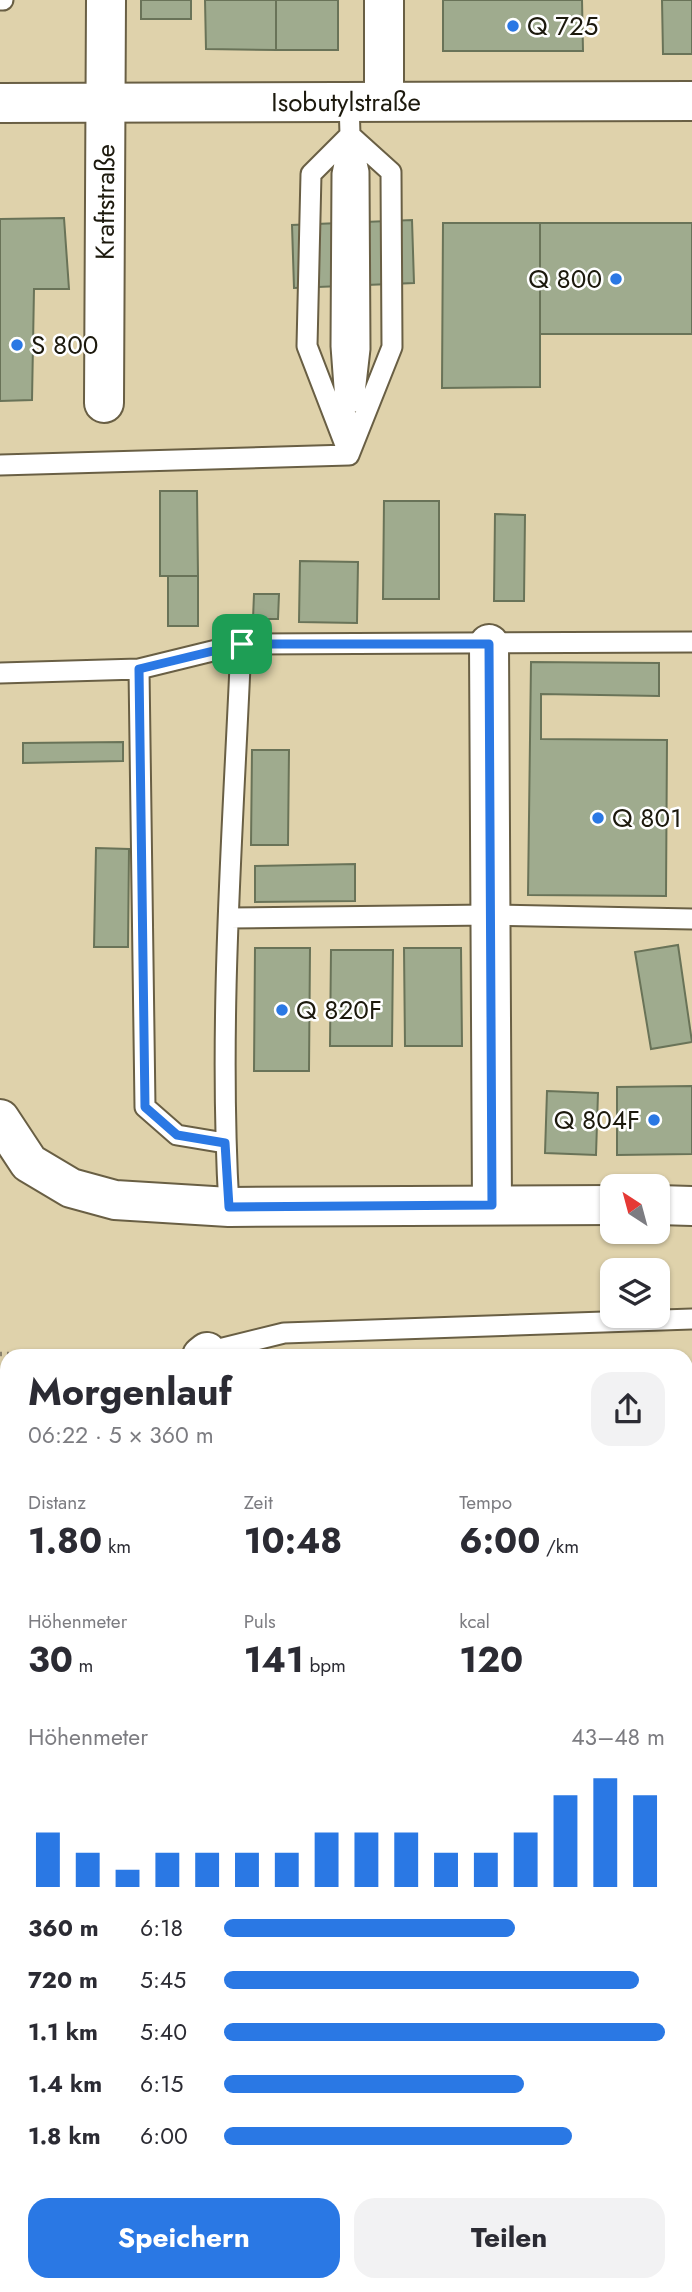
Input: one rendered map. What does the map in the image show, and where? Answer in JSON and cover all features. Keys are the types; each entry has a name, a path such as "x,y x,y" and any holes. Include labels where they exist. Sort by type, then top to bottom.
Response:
{"street":[{"name":"Kraftstraße","path":"104,403 106,0"},
{"path":"361,112 384,0"},
{"name":"Isobutylstraße","path":"0,103 107,103 361,112 692,102"},
{"path":"489,644 492,1205"},
{"path":"0,1119 29,1163 71,1188 115,1200 229,1207 600,1205"},
{"path":"670,1205 692,1206"}],"lane":[{"path":"349,455 307,346 311,174 361,112"},
{"path":"349,455 360,349 361,112"},
{"path":"349,455 392,347 391,172 361,112"},
{"path":"0,465 349,455"},
{"path":"0,673 139,669 242,644 692,642"},
{"path":"229,1207 225,1143 229,918 242,644"},
{"path":"139,669 145,1107 177,1135 225,1143"},
{"path":"229,918 489,915 692,919"},
{"path":"227,1349 284,1333 692,1319"}],"shaded area":[{"path":"0,0 692,0 692,1349 0,1349"}],"building":[{"path":"141,0 191,0 191,19 141,19"},
{"path":"205,0 276,0 276,50 206,49"},
{"path":"276,0 338,0 338,50 276,50"},
{"name":"Q 725","path":"443,0 582,0 583,51 443,51"},
{"path":"662,0 692,0 692,54 663,54"},
{"name":"S 800","path":"64,218 69,289 34,289 32,400 0,401 0,219"},
{"path":"412,220 414,283 294,288 292,225"},
{"path":"443,223 540,223 540,387 442,388"},
{"name":"Q 800","path":"540,223 692,223 692,334 540,334"},
{"path":"160,491 197,491 198,576 160,576"},
{"path":"384,501 439,501 439,599 383,599"},
{"path":"495,514 525,515 524,601 494,601"},
{"path":"300,561 358,562 357,623 299,622"},
{"path":"168,576 198,576 198,626 168,626"},
{"path":"254,594 279,594 278,619 253,619"},
{"name":"Q 801","path":"531,662 659,663 659,696 541,694 541,739 667,740 666,896 528,895"},
{"path":"123,742 123,761 23,763 23,743"},
{"path":"252,750 289,750 288,845 251,845"},
{"path":"96,848 129,849 128,947 94,947"},
{"path":"355,864 355,901 255,902 255,866"},
{"name":"Q 804F","path":"678,945 692,1042 651,1049 635,952"},
{"name":"Q 820F","path":"255,948 310,948 309,1071 254,1071"},
{"name":"Q 820F","path":"404,948 461,948 462,1046 405,1046"},
{"name":"Q 820F","path":"331,950 393,950 392,1046 330,1046"},
{"name":"Q 804F","path":"692,1086 692,1154 617,1155 617,1087"},
{"name":"Q 804F","path":"547,1091 598,1093 596,1155 545,1153"}],"place":[{"name":"Q 725","path":"513,26"},
{"name":"Q 800","path":"616,279"},
{"name":"S 800","path":"17,345"},
{"name":"Q 801","path":"598,818"},
{"name":"Q 820F","path":"282,1010"},
{"name":"Q 804F","path":"654,1120"}],"route":[{"path":"242,644 489,644 492,1205 229,1207 225,1143 177,1135 145,1107 139,669 242,644"}]}
